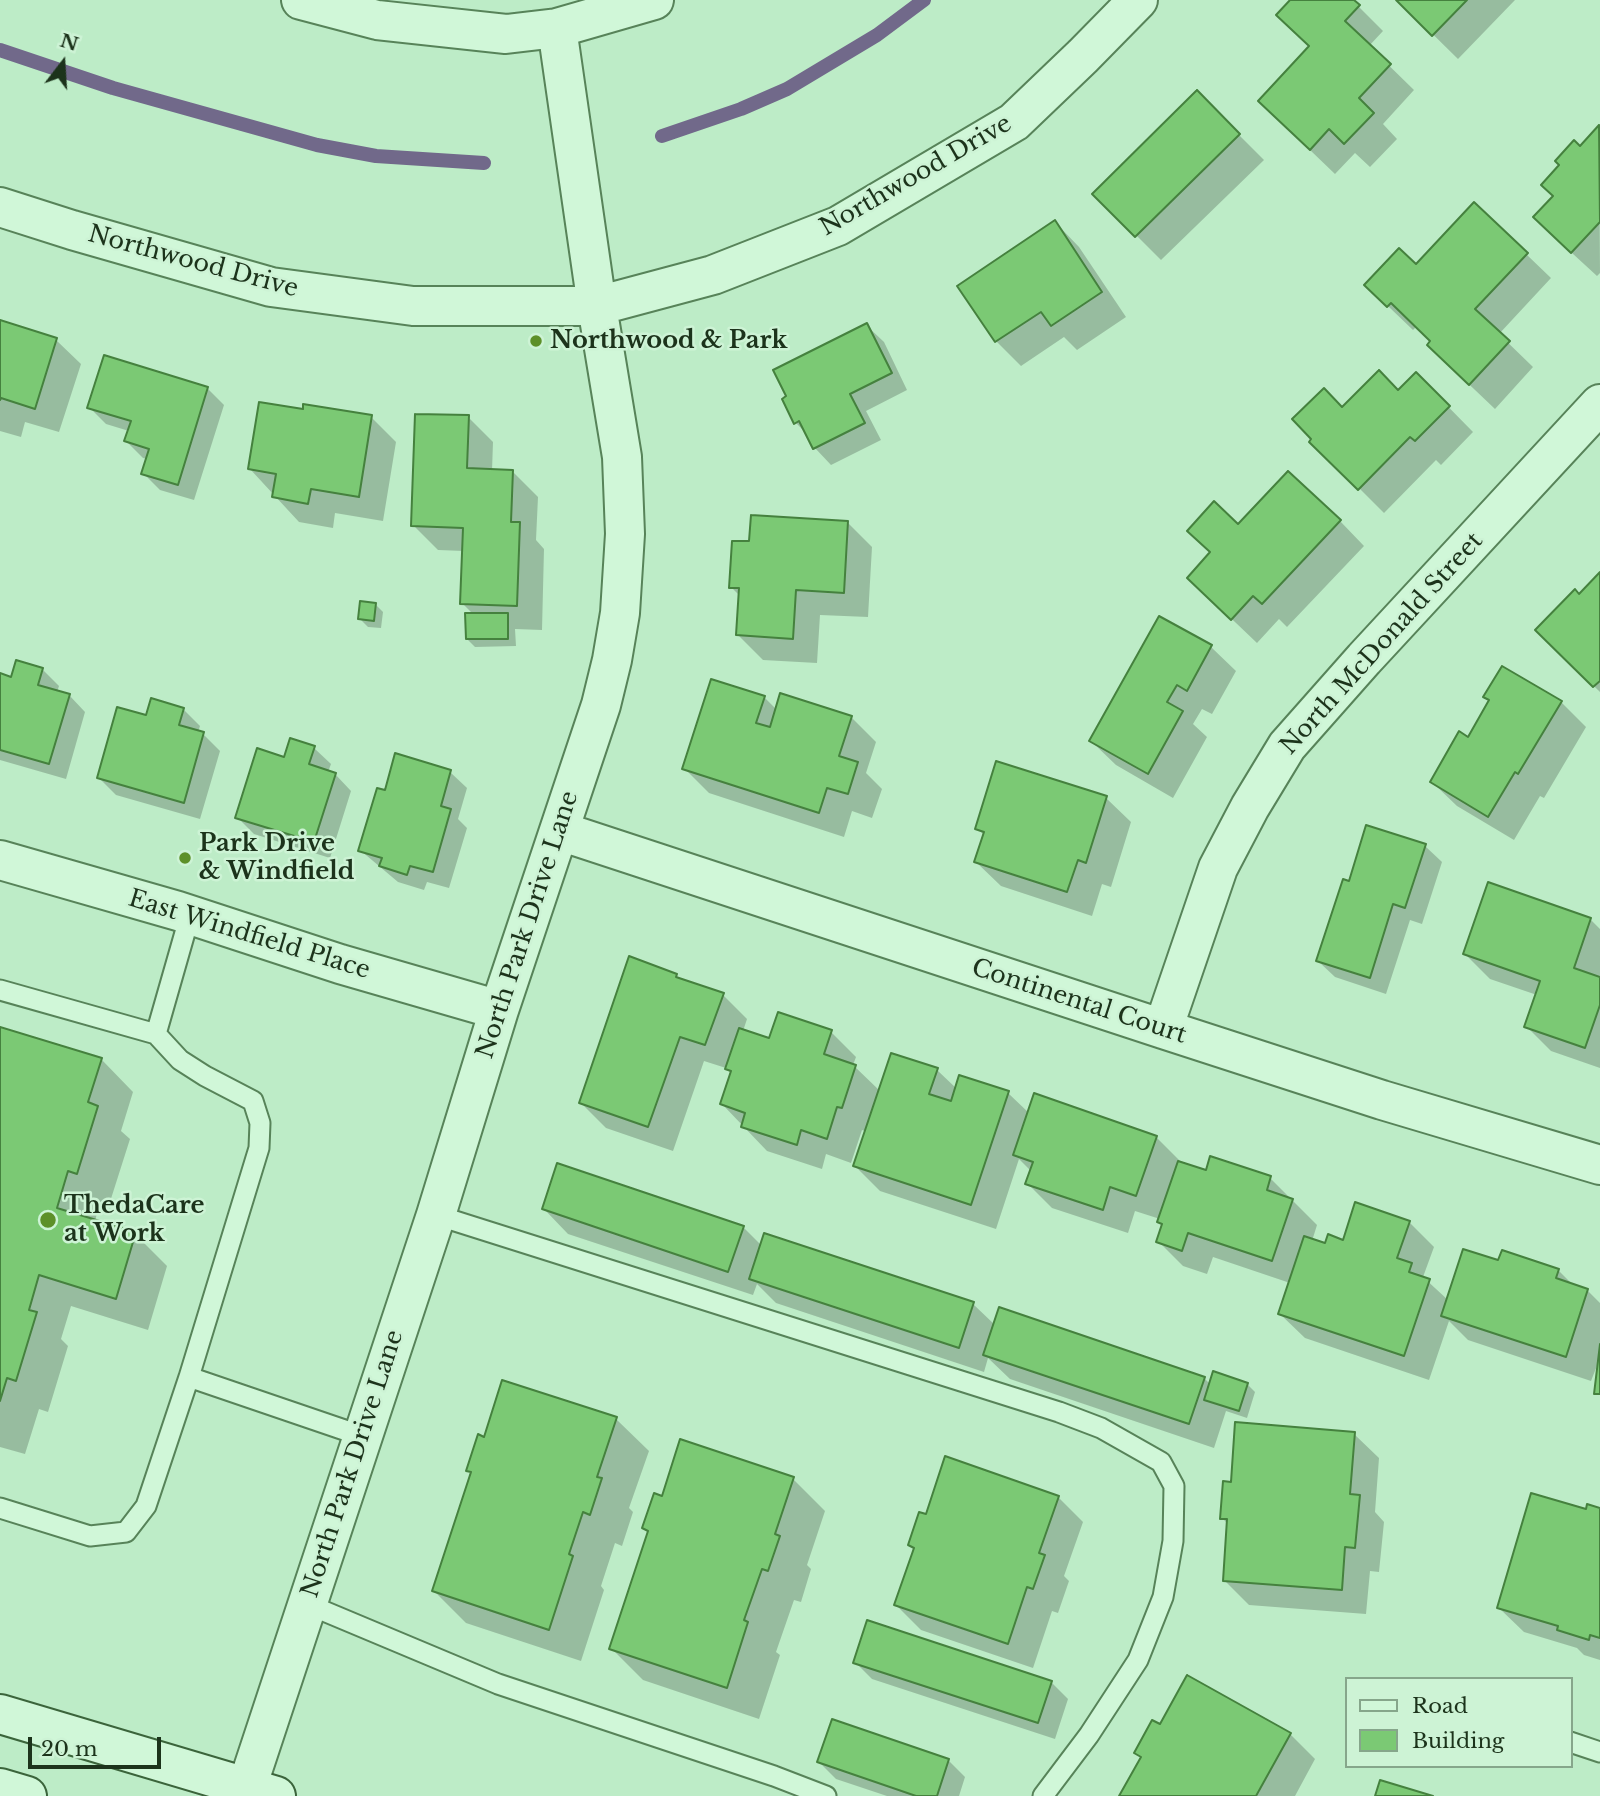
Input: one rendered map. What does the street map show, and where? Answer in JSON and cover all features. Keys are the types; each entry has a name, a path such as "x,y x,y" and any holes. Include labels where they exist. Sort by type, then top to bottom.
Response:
{"street":[{"path":"301,0 377,20 506,34 557,27 654,0"},
{"name":"Northwood Drive","path":"0,206 72,230 271,287 413,306 597,306 713,275 838,226 1014,122 1138,0"},
{"name":"North Park Drive Lane","path":"255,1793 307,1604 436,1215 499,1010 601,705 612,660 620,613 625,547 622,457 597,306 557,27"},
{"name":"North McDonald Street","path":"1163,1029 1218,869 1250,807 1287,746 1600,404"},
{"name":"Continental Court","path":"560,831 1382,1100 1600,1166"},
{"name":"East Windfield Place","path":"0,860 499,1010"},
{"path":"0,1714 255,1793"},
{"path":"0,1788 27,1796"}],"lane":[{"path":"156,1034 190,915"},
{"path":"0,990 156,1034 180,1060 253,1101 260,1123 259,1148 189,1377 146,1506 126,1532 90,1536 0,1508"},
{"path":"436,1215 1059,1412 1101,1428 1161,1462 1174,1486 1173,1541 1163,1597 1138,1660 1090,1734 1043,1796"},
{"path":"189,1377 362,1436"},
{"path":"307,1604 498,1684 774,1776 826,1796"},
{"path":"1572,1743 1600,1752"}],"building":[{"path":"1290,0 1354,0 1360,5 1345,21 1391,64 1359,98 1374,113 1344,144 1329,129 1310,150 1258,101 1309,46 1276,15"},
{"path":"1396,0 1467,0 1432,36"},
{"path":"1197,90 1240,134 1135,237 1092,194"},
{"path":"1599,125 1600,222 1571,253 1533,217 1553,196 1541,185 1559,165 1555,161 1574,140 1580,146"},
{"path":"1474,202 1528,253 1475,309 1510,341 1469,385 1427,345 1430,341 1391,303 1387,307 1364,285 1399,248 1416,264"},
{"path":"1055,220 1102,292 1051,326 1041,312 995,342 957,286"},
{"path":"0,320 57,338 35,409 1,398 0,400"},
{"path":"867,323 892,373 850,394 865,423 813,449 799,421 794,424 782,399 786,396 773,370"},
{"path":"104,355 208,387 178,485 141,474 149,449 124,441 131,421 87,408"},
{"path":"1379,370 1398,390 1416,372 1450,406 1415,441 1410,437 1358,490 1309,442 1311,439 1292,419 1324,388 1342,407"},
{"path":"259,402 303,409 303,404 372,415 359,497 311,489 308,504 272,497 276,474 248,469"},
{"path":"415,414 469,415 467,468 513,470 511,522 520,522 517,606 460,604 463,528 411,526"},
{"path":"1288,471 1341,520 1262,604 1253,596 1231,620 1187,578 1210,552 1187,531 1214,501 1238,524"},
{"path":"751,515 848,521 844,593 796,590 793,639 736,635 739,588 729,588 732,541 749,541"},
{"path":"1600,572 1600,681 1593,687 1535,630 1575,589 1579,594"},
{"path":"360,601 376,603 374,621 358,619"},
{"path":"465,613 508,613 508,639 466,639"},
{"path":"1159,616 1212,645 1187,691 1177,685 1167,702 1183,711 1148,774 1089,741"},
{"path":"16,660 43,668 38,685 70,694 49,764 0,750 0,673 11,677"},
{"path":"1502,666 1562,701 1518,774 1515,772 1488,817 1430,782 1459,731 1468,737 1489,700 1483,697"},
{"path":"711,679 765,696 756,723 770,727 780,693 852,716 839,756 858,762 848,794 827,788 819,813 682,769"},
{"path":"151,698 184,708 179,725 204,732 184,803 97,778 117,707 146,715"},
{"path":"290,738 315,746 309,764 336,773 314,842 235,818 257,748 284,757"},
{"path":"395,753 451,770 441,806 451,809 433,872 410,866 407,875 379,866 382,858 358,851 377,788 385,790"},
{"path":"996,761 1107,796 1086,863 1078,860 1067,892 974,862 984,832 975,829"},
{"path":"1366,825 1426,844 1405,908 1393,904 1370,978 1316,961 1343,879 1349,881"},
{"path":"1488,882 1591,918 1574,968 1600,977 1600,1005 1585,1048 1524,1027 1540,981 1463,954"},
{"path":"629,956 677,974 676,977 724,993 705,1045 680,1037 648,1127 579,1103"},
{"path":"778,1012 832,1030 824,1054 856,1065 842,1108 837,1107 827,1139 801,1130 797,1145 741,1127 745,1113 720,1104 731,1071 725,1069 739,1028 769,1038"},
{"name":"ThedaCare at Work","path":"0,1027 102,1058 88,1102 98,1106 77,1174 68,1171 57,1208 136,1232 116,1299 39,1275 29,1310 37,1312 16,1381 7,1378 0,1401"},
{"path":"891,1053 938,1068 929,1094 951,1101 959,1075 1009,1091 971,1205 853,1166"},
{"path":"1034,1093 1157,1136 1136,1196 1110,1187 1103,1210 1025,1184 1033,1162 1013,1155"},
{"path":"1210,1156 1271,1176 1267,1190 1293,1199 1272,1261 1188,1233 1182,1251 1156,1242 1162,1224 1157,1222 1178,1161 1206,1170"},
{"path":"557,1163 744,1226 728,1272 542,1209"},
{"path":"1355,1202 1410,1221 1397,1258 1412,1263 1409,1272 1430,1279 1404,1356 1278,1314 1304,1236 1325,1243 1328,1234 1343,1240"},
{"path":"764,1233 974,1302 959,1348 749,1279"},
{"path":"1463,1249 1498,1260 1502,1250 1559,1269 1556,1278 1588,1289 1566,1357 1441,1316"},
{"path":"999,1307 1205,1377 1189,1424 983,1355"},
{"path":"1600,1344 1600,1394 1594,1394"},
{"path":"1213,1371 1248,1383 1239,1411 1204,1400"},
{"path":"502,1380 617,1417 597,1477 602,1478 590,1515 583,1512 569,1554 573,1556 549,1630 432,1591 471,1472 466,1471 478,1434 484,1437"},
{"path":"1235,1422 1355,1432 1350,1494 1360,1495 1355,1548 1345,1547 1342,1590 1223,1581 1227,1519 1220,1519 1223,1481 1231,1482"},
{"path":"680,1439 794,1477 775,1534 780,1536 768,1571 762,1569 744,1620 748,1622 727,1688 609,1649 648,1531 642,1528 654,1493 662,1496"},
{"path":"945,1456 1059,1496 1039,1553 1045,1555 1033,1589 1027,1587 1008,1644 894,1605 914,1548 908,1545 919,1512 926,1514"},
{"path":"1531,1493 1586,1509 1587,1504 1600,1508 1600,1638 1590,1635 1589,1640 1557,1630 1558,1626 1497,1608"},
{"path":"867,1620 1052,1681 1038,1723 853,1663"},
{"path":"1187,1675 1291,1733 1256,1796 1119,1796 1141,1757 1134,1753 1152,1720 1160,1724"},
{"path":"832,1719 949,1759 937,1796 916,1796 817,1762"},
{"path":"1380,1780 1433,1796 1375,1796"}],"waterway":[{"path":"662,136 741,109 787,89 877,35 924,0"},
{"path":"0,50 113,88 317,145 376,156 484,163"}],"place":[{"name":"Northwood & Park","path":"536,341"},
{"name":"Park Drive & Windfield","path":"185,858"},
{"name":"ThedaCare at Work","path":"48,1220"}]}
